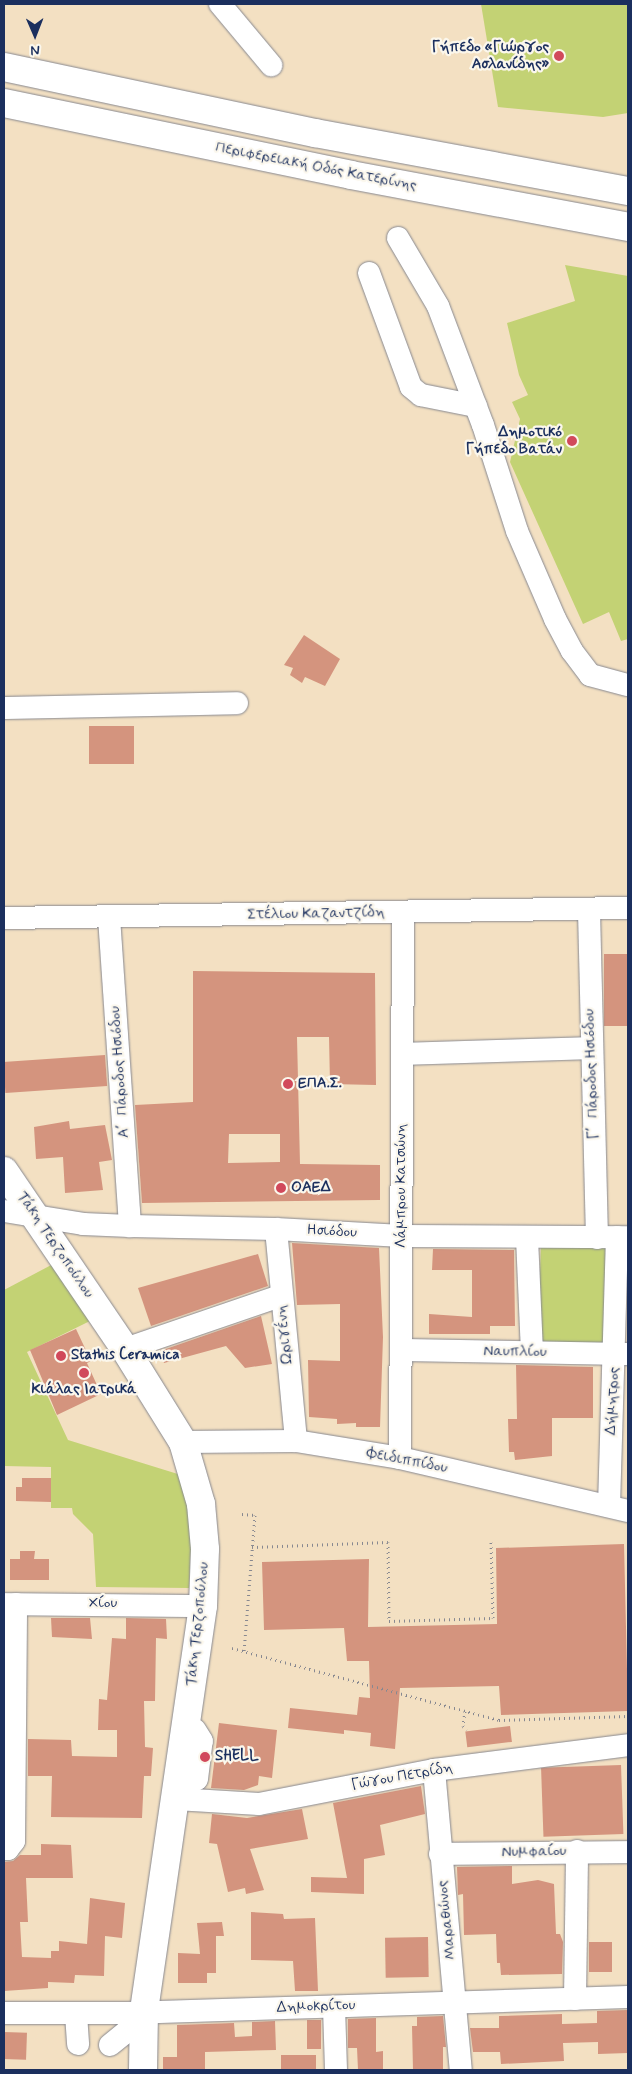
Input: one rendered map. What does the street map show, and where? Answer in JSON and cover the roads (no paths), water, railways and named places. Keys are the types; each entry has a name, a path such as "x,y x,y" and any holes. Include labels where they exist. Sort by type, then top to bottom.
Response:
{"main road":[{"path":"4,67 315,133 628,191"},
{"name":"Περιφερειακή Οδός Κατερίνης","path":"4,103 351,175 628,227"},
{"name":"Τάκη Τερζοπούλου","path":"4,1171 125,1349 182,1442 201,1504 205,1549 203,1606 182,1791 144,2018 143,2070"}],"street":[{"path":"220,4 271,65"},
{"path":"398,238 438,306 476,406 517,531 572,651 590,675 628,685"},
{"path":"369,273 411,386 421,395 476,406"},
{"path":"4,708 237,704"},
{"name":"Στέλιου Καζαντζίδη","path":"4,918 589,911 628,908"},
{"name":"Γ΄ Πάροδος Ησιόδου","path":"589,911 591,1048 614,1237"},
{"name":"Λάμπρου Κατσώνη","path":"400,1458 403,913"},
{"name":"Α΄ Πάροδος Ησιόδου","path":"110,917 130,1226"},
{"path":"403,1054 591,1048"},
{"name":"Ησιόδου","path":"4,1211 83,1224 276,1229 402,1236 614,1237"},
{"name":"Ωριγένη","path":"276,1229 280,1296 296,1441"},
{"name":"Δήμητρος","path":"614,1237 622,1354 618,1508"},
{"path":"527,1238 532,1352"},
{"path":"125,1349 280,1296"},
{"name":"Ναυπλίου","path":"402,1350 622,1354"},
{"name":"Φειδιππίδου","path":"182,1442 296,1441 400,1458 618,1508"},
{"path":"4,1849 12,1846 14,1841 10,1604"},
{"name":"Χίου","path":"10,1604 203,1606"},
{"path":"182,1791 197,1779 202,1741 195,1730"},
{"name":"Γώγου Πετρίδη","path":"182,1791 259,1804 434,1770 628,1745"},
{"name":"Μαραθώνος","path":"434,1770 440,1854 456,2002 461,2070"},
{"path":"575,1999 577,1851"},
{"name":"Νυμφαίου","path":"440,1854 577,1851 628,1852"},
{"name":"Δημοκρίτου","path":"4,2013 76,2014 144,2018 334,2007 628,1997"},
{"path":"334,2007 336,2070"},
{"path":"76,2014 78,2044"},
{"path":"110,2045 144,2018"}],"place":[{"name":"Γήπεδο «Γιώργος Ασλανίδης»","path":"559,56"},
{"name":"Δημοτικό Γήπεδο Βατάν","path":"572,441"},
{"name":"ΕΠΑ.Σ.","path":"288,1084"},
{"name":"ΟΑΕΔ","path":"281,1188"},
{"name":"Stathis Ceramica","path":"61,1356"},
{"name":"Κιάλας Ιατρικά","path":"84,1373"},
{"name":"SHELL","path":"205,1757"}]}
